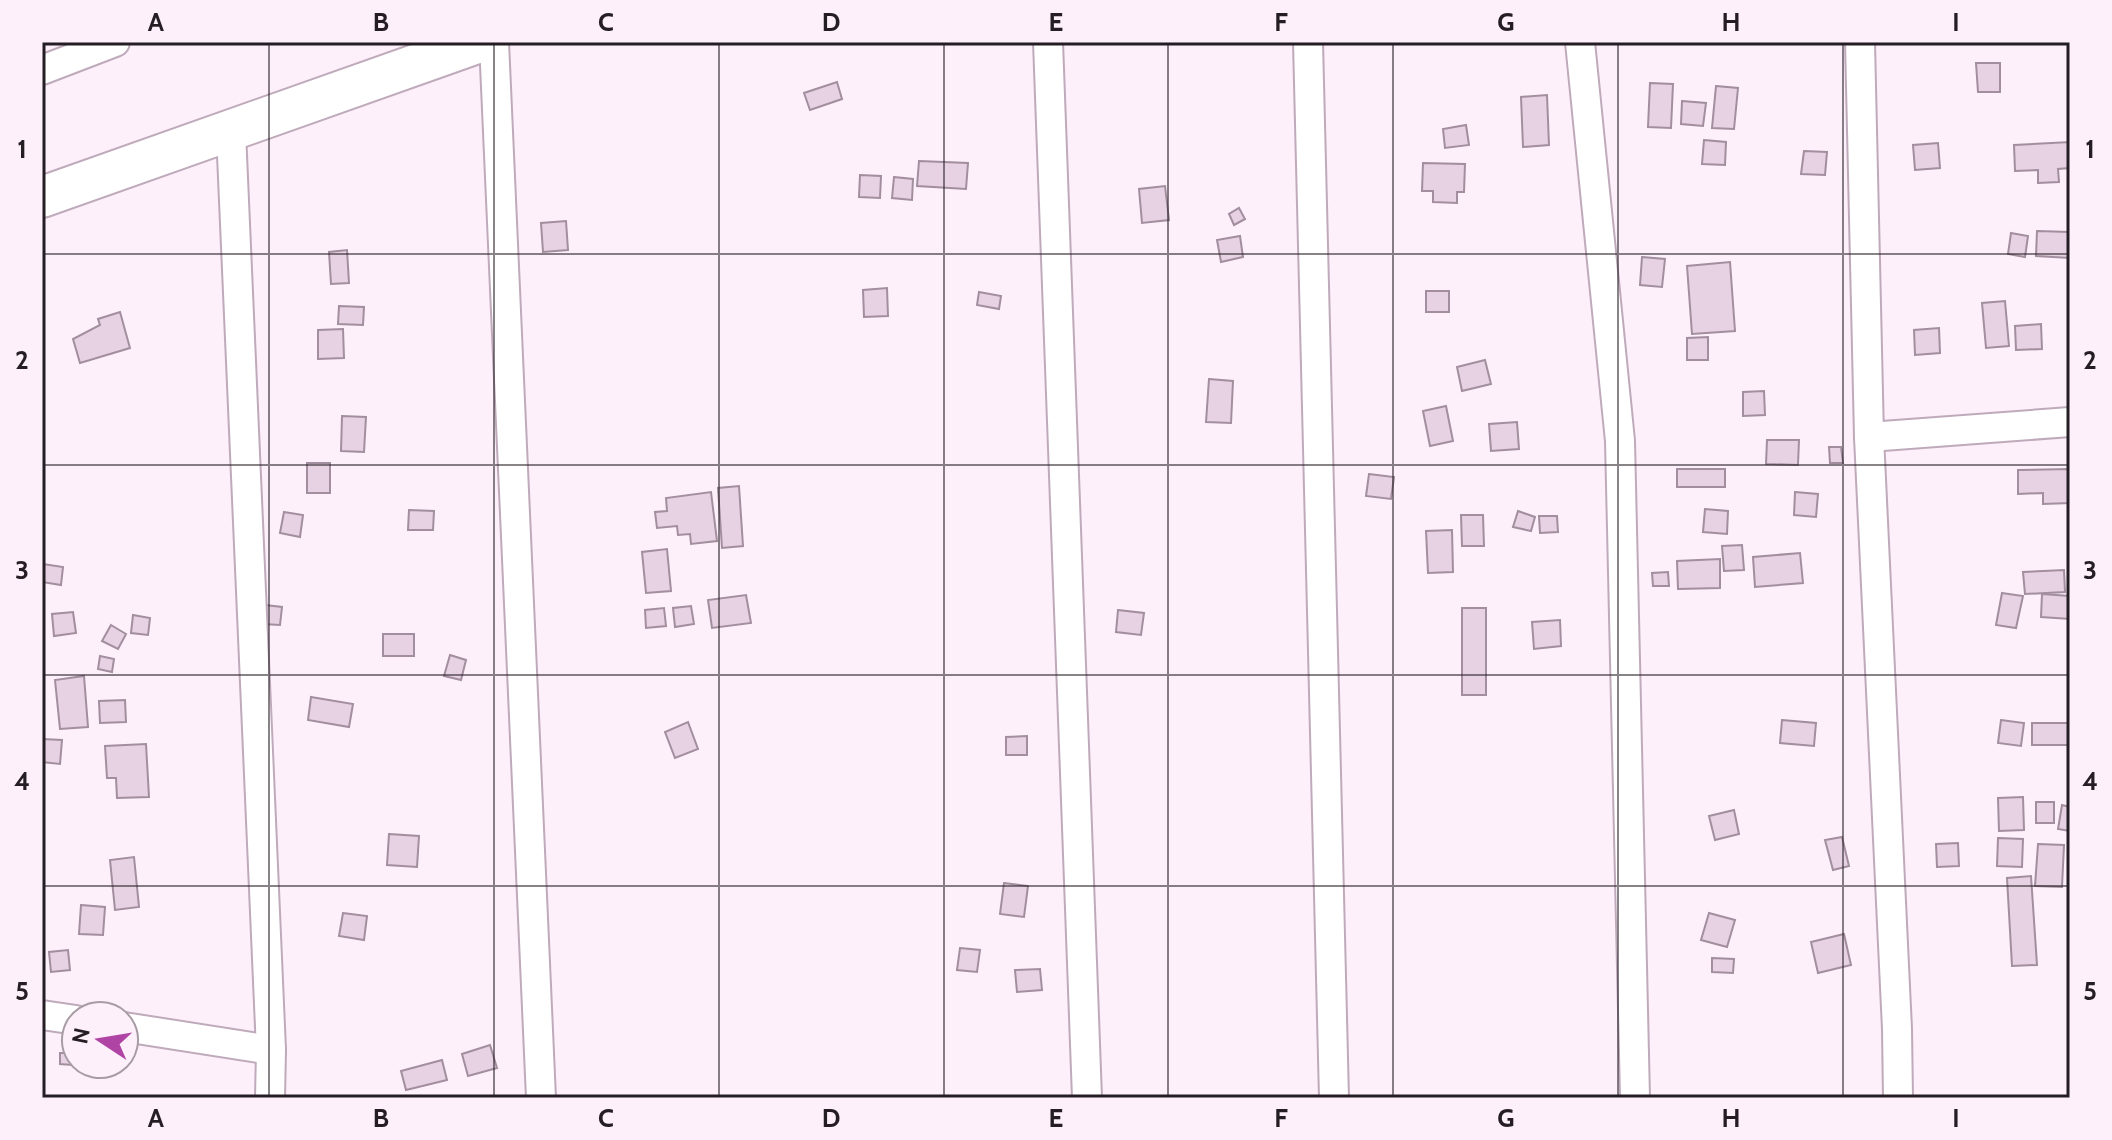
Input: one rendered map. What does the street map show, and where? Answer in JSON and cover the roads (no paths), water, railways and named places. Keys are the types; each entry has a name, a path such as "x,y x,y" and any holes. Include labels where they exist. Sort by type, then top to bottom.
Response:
{"main road":[{"path":"42,197 480,42"}],"street":[{"path":"42,70 115,42"},
{"path":"494,42 541,1098"},
{"path":"1048,42 1087,1098"},
{"path":"1308,42 1334,1098"},
{"path":"1580,42 1620,441 1635,1098"},
{"path":"1860,42 1869,437 1897,1013 1898,1098"},
{"path":"231,132 271,1050 270,1098"},
{"path":"1869,437 2070,422"},
{"path":"140,1030 271,1050"}]}
